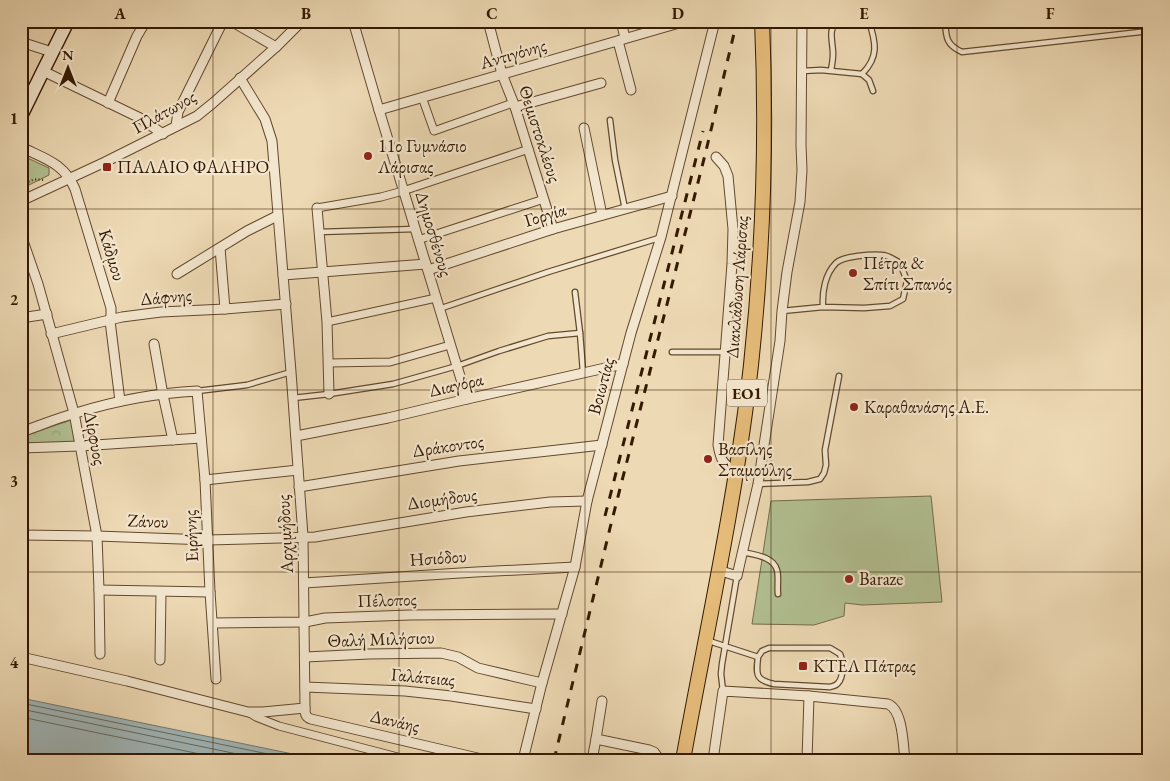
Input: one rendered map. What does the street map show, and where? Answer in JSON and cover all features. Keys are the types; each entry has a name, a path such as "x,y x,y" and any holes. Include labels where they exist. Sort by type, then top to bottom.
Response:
{"main road":[{"path":"21,116 68,21"},
{"name":"Διακλάδωση Λάρισας","path":"684,760 736,472 751,365 759,255 764,138 762,21"}],"street":[{"path":"108,103 137,36 146,21"},
{"path":"176,126 180,107 222,21"},
{"path":"231,21 276,47"},
{"name":"Πλάτωνος","path":"21,201 197,116 276,47 302,21"},
{"name":"Δημοσθένους","path":"353,21 467,399"},
{"name":"Θεμιστοκλέους","path":"488,21 502,74 529,149 553,229"},
{"path":"621,21 622,40 631,90"},
{"name":"Αντιγόνης","path":"379,110 686,21"},
{"name":"Βοιωτίας","path":"523,760 574,568 587,501 623,364 672,196 715,21"},
{"path":"718,570 737,576 758,484 780,341 787,272 800,202 802,170 802,21"},
{"path":"21,42 52,52"},
{"path":"43,70 140,118 163,134"},
{"name":"Αρχιμήδους","path":"240,78 265,119 271,136 286,304 303,536 305,708"},
{"path":"422,97 434,131 514,105 601,82"},
{"path":"584,128 602,215"},
{"name":"Κάδμου","path":"21,147 61,168 70,178 75,189 112,315 110,321 120,401"},
{"path":"329,394 327,322 317,208 403,191 529,149"},
{"path":"716,157 724,166 728,176 733,229 726,352 718,445 725,465 736,472"},
{"name":"Γοργία","path":"283,275 427,267 672,196"},
{"path":"418,240 544,199"},
{"path":"177,274 246,231 277,216"},
{"name":"Δίρφυος","path":"21,235 47,314 74,413 97,536 100,654"},
{"path":"220,248 225,309"},
{"path":"327,322 436,298"},
{"name":"Δάφνης","path":"51,334 122,317 161,312 286,304"},
{"path":"21,318 47,314"},
{"path":"154,344 173,440"},
{"path":"328,363 390,362 450,345"},
{"name":"Διαγόρα","path":"296,436 388,418 623,364"},
{"path":"21,432 74,413 120,401 197,391"},
{"name":"Ειρήνης","path":"197,391 205,480 216,680"},
{"path":"21,448 202,438"},
{"name":"Δράκοντος","path":"299,487 458,461 602,445"},
{"path":"205,480 298,470"},
{"name":"Διομήδους","path":"303,536 324,535 408,520 503,507 550,502 587,501"},
{"name":"Ζάνου","path":"21,535 208,540 303,536"},
{"name":"Ησιόδου","path":"304,583 574,568"},
{"path":"99,590 210,592"},
{"path":"160,592 160,660"},
{"name":"Πέλοπος","path":"213,623 304,622 325,618 410,614 562,614"},
{"name":"Θαλή Μιλήσιου","path":"305,657 441,653 458,657 478,668 542,683"},
{"path":"21,658 134,683 248,712 305,708"},
{"name":"Γαλάτειας","path":"305,687 364,688 423,693 492,701 536,709"},
{"path":"714,760 722,691 884,702 892,705 899,720 905,760"},
{"path":"807,760 809,696"},
{"path":"592,760 602,701"},
{"name":"Δανάης","path":"305,708 306,717 311,719 486,760"},
{"path":"248,712 279,726 409,760"},
{"path":"596,739 649,750 654,752 660,760"}],"lane":[{"path":"831,70 833,55 832,26 836,21"},
{"path":"862,74 872,62 874,52 874,38 869,21"},
{"path":"944,21 946,37 952,47 962,52 1149,31"},
{"path":"802,71 831,70 862,74 869,80 873,91"},
{"path":"610,120 615,160 625,209"},
{"path":"319,232 415,229"},
{"path":"439,309 548,272 661,237"},
{"path":"782,311 823,307 864,308 890,306 903,299 907,281 900,262 884,254 856,256 837,262 828,275 822,293 823,307"},
{"path":"575,292 583,374"},
{"path":"293,398 394,384 457,366 548,336 580,333"},
{"path":"672,352 726,352"},
{"path":"197,391 247,385 291,372"},
{"path":"758,484 808,482 820,479 826,465 826,450 839,376"},
{"path":"743,552 762,556 773,563 777,570 778,594"},
{"path":"722,691 721,674 737,576"},
{"path":"705,640 758,657"},
{"path":"769,648 830,648 840,654 842,660 841,677 836,686 830,687 764,682 756,672 758,657 762,651 769,648"}],"path":[{"path":"21,189 30,181 37,179 46,180"}],"green space":[{"path":"21,155 49,168 49,175 21,189"},
{"path":"71,420 75,443 21,443 21,437"},
{"name":"Baraze","path":"931,496 942,602 862,605 845,603 844,616 814,625 752,624 771,501"}],"water":[{"path":"21,698 322,760 34,760 21,757"}],"railway":[{"path":"554,760 737,21"},
{"path":"605,516 703,131"}],"place":[{"name":"11ο Γυμνάσιο Λάρισας","path":"368,156"},
{"name":"ΠΑΛΑΙΟ ΦΑΛΗΡΟ","path":"107,167"},
{"name":"Πέτρα & Σπίτι Σπανός","path":"853,273"},
{"name":"Καραθανάσης Α.Ε.","path":"854,407"},
{"name":"Βασίλης Σταμούλης","path":"708,459"},
{"name":"Baraze","path":"849,579"},
{"name":"ΚΤΕΛ Πάτρας","path":"803,666"}]}
